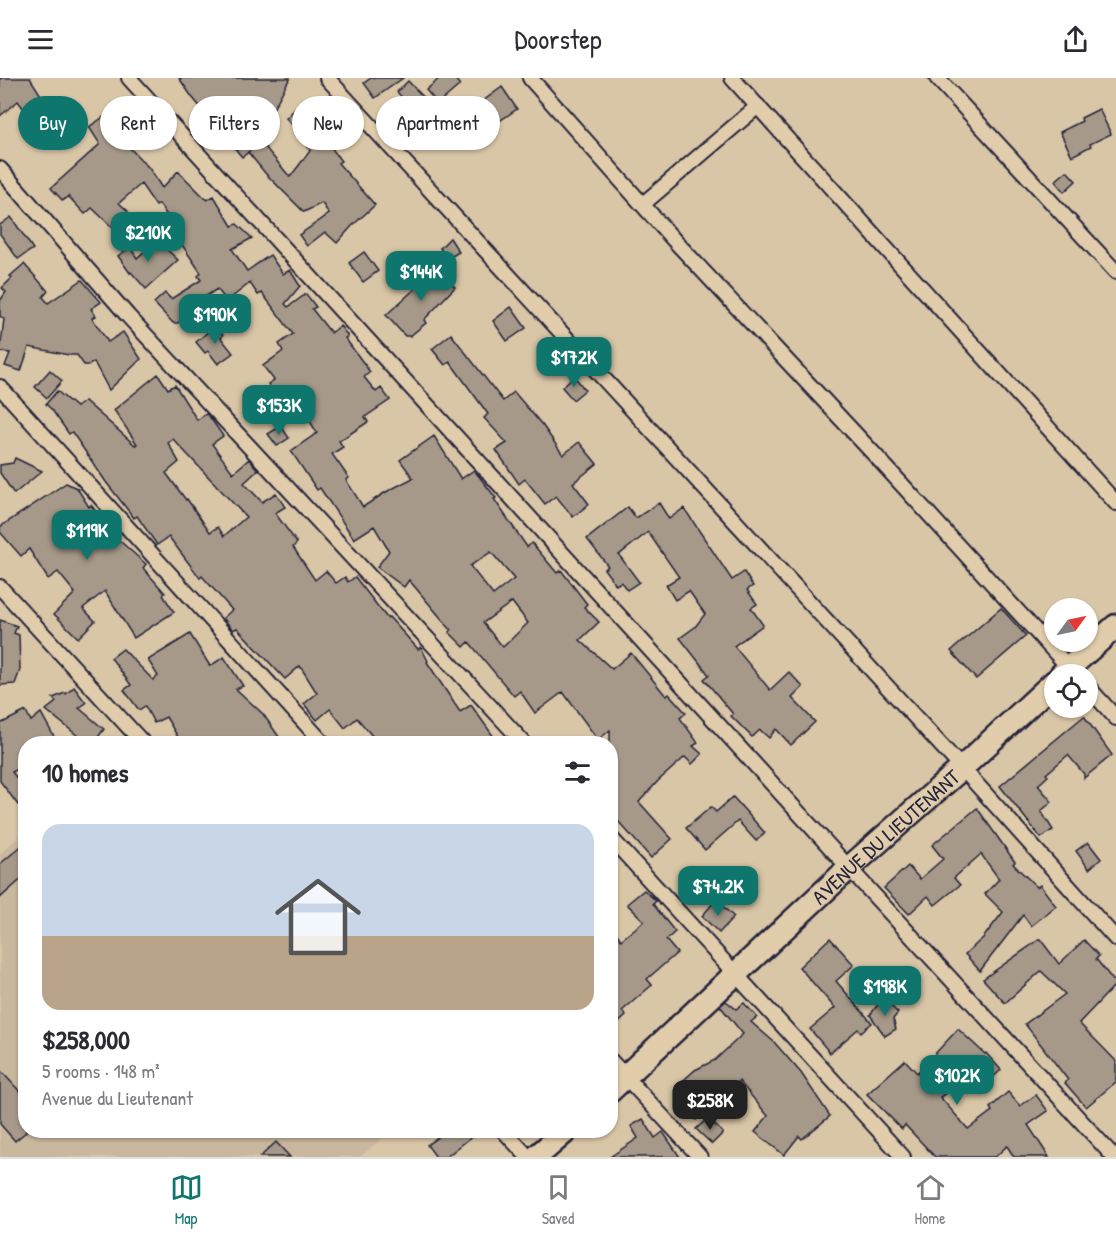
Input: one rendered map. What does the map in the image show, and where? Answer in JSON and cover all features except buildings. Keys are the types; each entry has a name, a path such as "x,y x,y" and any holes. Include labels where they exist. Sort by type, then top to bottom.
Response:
{"main road":[{"name":"AVENUE DU LIEUTENANT","path":"1076,664 1116,626"},
{"name":"AVENUE DU LIEUTENANT","path":"618,1084 849,868 1044,694"},
{"path":"536,1157 558,1138"}],"street":[{"path":"129,78 1114,1157"},
{"path":"327,78 962,768 1116,939"},
{"path":"530,78 1055,664"},
{"path":"732,78 1116,503"},
{"path":"937,78 1116,272"},
{"path":"643,204 758,106"},
{"path":"0,169 128,316 518,736"},
{"path":"0,387 317,736"},
{"path":"0,587 137,736"},
{"path":"1098,698 1116,718"},
{"path":"618,846 903,1157"},
{"path":"618,1084 700,1157"},
{"path":"510,1138 528,1157"}],"shaded area":[{"path":"18,837 18,1138 382,1138 360,1157 0,1157 0,854"}]}
